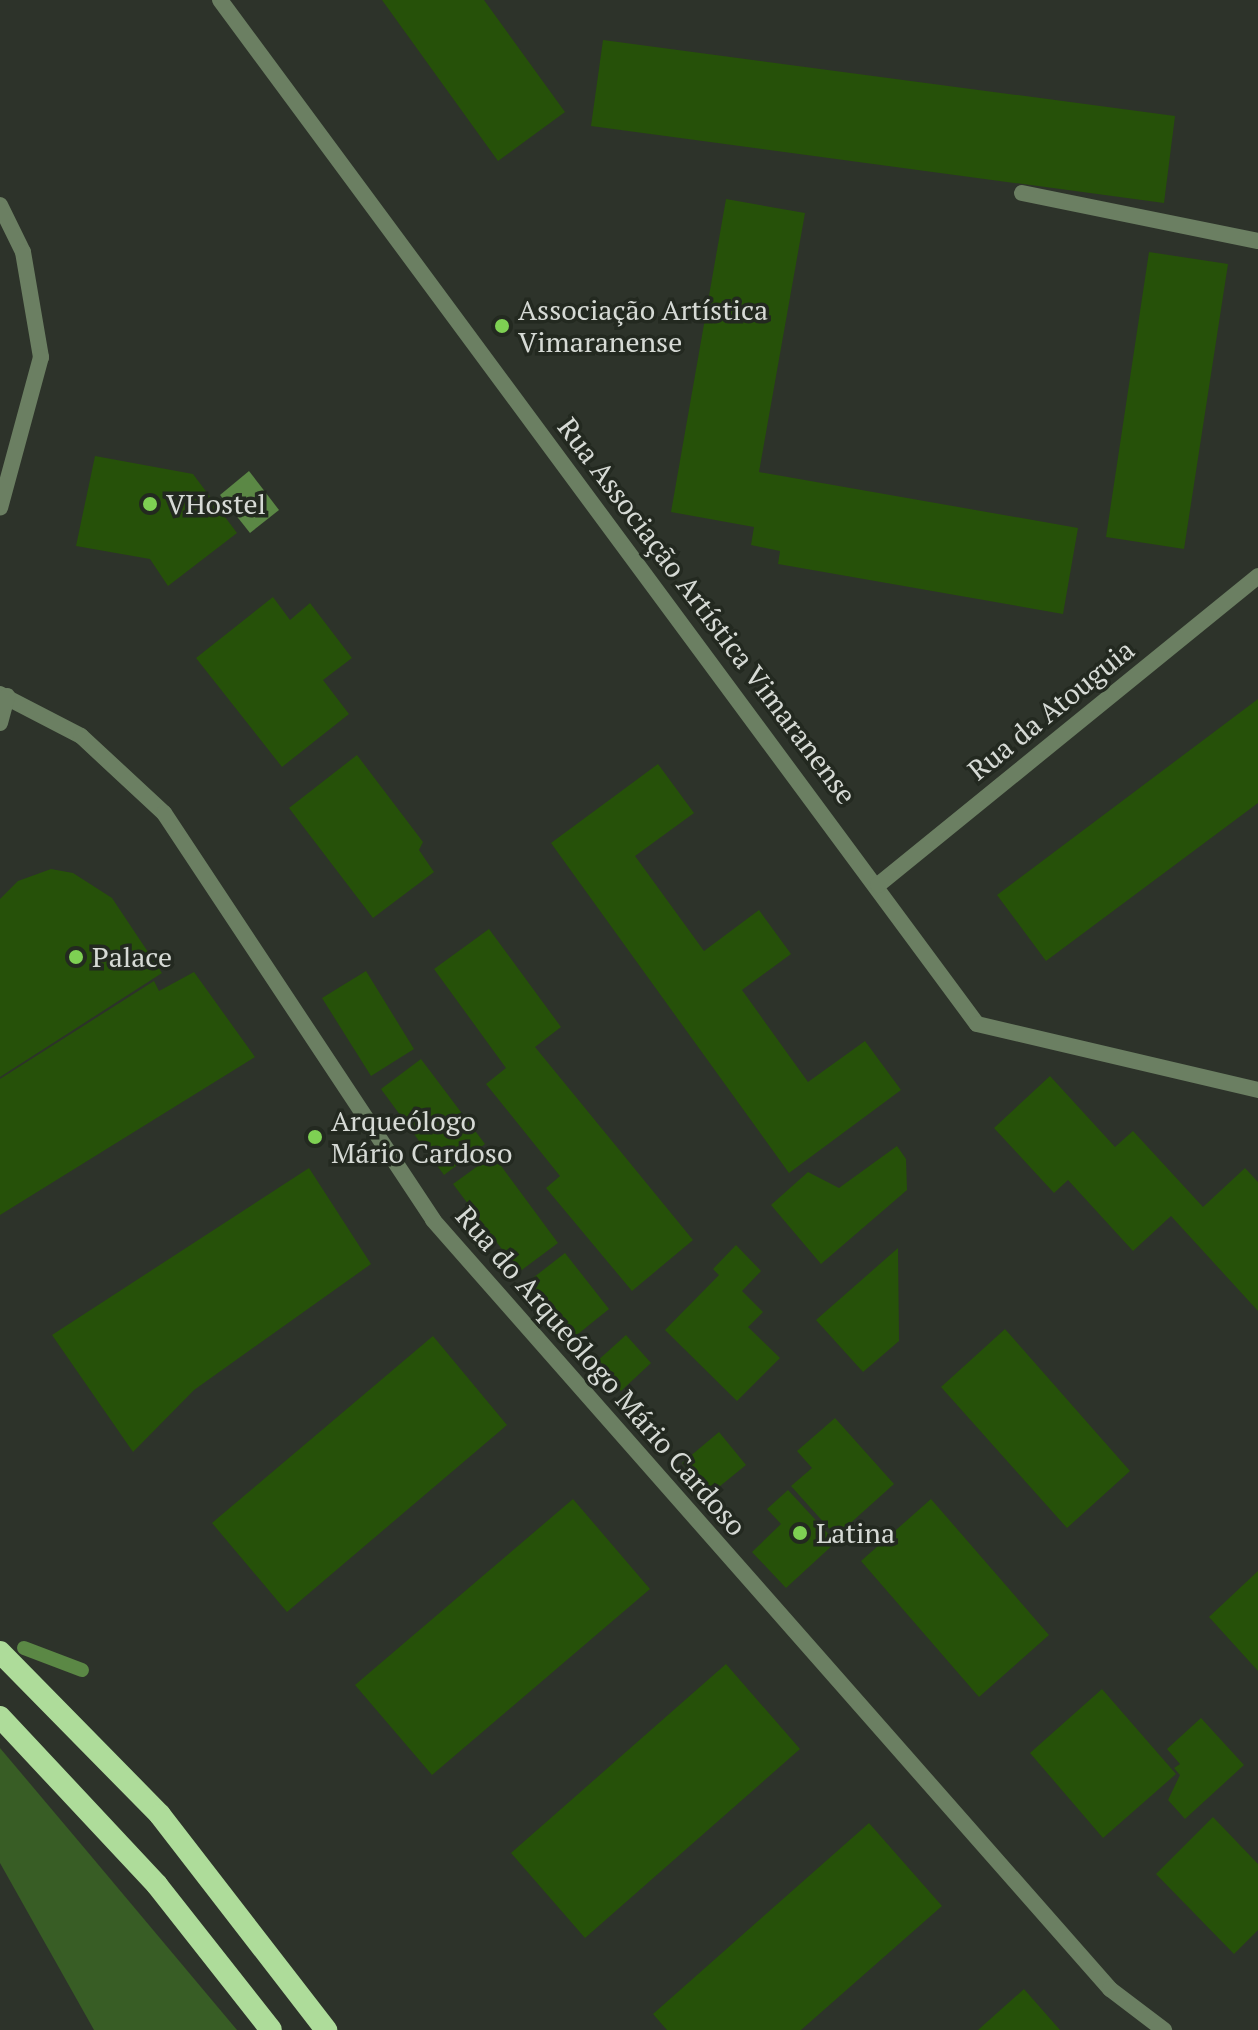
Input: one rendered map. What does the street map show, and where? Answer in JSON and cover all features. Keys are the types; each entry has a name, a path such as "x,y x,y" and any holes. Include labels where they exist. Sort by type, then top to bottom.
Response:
{"highway":[{"path":"0,1652 160,1815 326,2030"},
{"path":"0,1717 157,1885 271,2030"}],"street":[{"name":"Rua Associação Artística Vimaranense","path":"220,0 878,885 977,1024 1258,1090"},
{"path":"1022,193 1258,241"},
{"path":"0,205 23,252 41,357 0,508"},
{"name":"Rua da Atouguia","path":"878,885 1258,576"},
{"path":"0,723 3,695"},
{"name":"Rua do Arqueólogo Mário Cardoso","path":"3,695 81,736 164,813 433,1220 1110,1989 1164,2030"}],"shaded area":[{"path":"249,471 279,510 250,533 220,495"},
{"path":"0,1748 237,2030 94,2030 0,1863"}],"building":[{"path":"382,0 484,0 565,112 498,161"},
{"path":"603,40 1175,116 1164,203 591,126"},
{"path":"726,199 805,213 759,472 1078,528 1063,614 778,564 780,551 751,545 754,527 671,512"},
{"path":"1149,252 1228,264 1184,549 1106,537"},
{"name":"VHostel","path":"95,456 193,474 237,533 168,586 150,559 76,546"},
{"path":"273,597 290,620 310,603 352,658 323,680 349,714 282,767 196,658"},
{"path":"1258,699 1258,803 1046,961 997,895"},
{"path":"357,755 423,842 419,850 434,872 373,918 289,808"},
{"path":"658,764 694,813 635,856 704,951 759,910 791,954 742,990 808,1082 865,1041 901,1090 789,1173 551,843"},
{"name":"Palace","path":"51,869 73,873 112,898 162,973 0,1077 0,899 18,881"},
{"path":"489,929 561,1027 535,1047 693,1240 632,1291 546,1188 560,1176 486,1084 506,1068 434,969"},
{"path":"366,971 414,1049 371,1076 322,998"},
{"path":"194,972 255,1057 0,1215 0,1079 154,981 159,991"},
{"path":"421,1059 485,1144 444,1175 381,1089"},
{"path":"1050,1076 1115,1147 1133,1131 1203,1207 1245,1168 1258,1182 1258,1311 1171,1216 1133,1251 1068,1180 1054,1193 994,1128"},
{"path":"897,1146 906,1159 907,1190 821,1264 771,1205 808,1172 839,1188"},
{"path":"493,1155 558,1243 519,1272 453,1184"},
{"path":"309,1168 371,1264 194,1390 133,1452 52,1335"},
{"path":"736,1245 761,1271 742,1291 763,1312 748,1327 780,1358 737,1401 665,1330 719,1275 713,1269"},
{"path":"898,1248 899,1341 863,1372 816,1320"},
{"path":"565,1253 609,1309 573,1338 529,1281"},
{"path":"1005,1329 1130,1471 1067,1528 941,1387"},
{"path":"626,1335 651,1363 621,1391 595,1363"},
{"path":"433,1336 507,1425 287,1612 212,1523"},
{"path":"835,1418 894,1484 836,1536 791,1486 812,1468 797,1451"},
{"path":"719,1432 746,1465 709,1495 682,1463"},
{"name":"Latina","path":"788,1490 836,1542 786,1588 752,1552 781,1524 767,1509"},
{"path":"573,1499 650,1589 432,1775 355,1685"},
{"path":"931,1499 1049,1635 979,1697 861,1561"},
{"path":"1258,1571 1258,1671 1209,1617"},
{"path":"726,1664 800,1749 585,1938 511,1853"},
{"path":"1102,1689 1176,1774 1103,1838 1030,1753"},
{"path":"1201,1718 1244,1765 1185,1819 1168,1800 1180,1775 1174,1768 1180,1764 1167,1749"},
{"path":"1213,1817 1258,1864 1258,1930 1234,1954 1156,1874"},
{"path":"869,1823 942,1906 801,2030 667,2030 653,2014"},
{"path":"1024,1989 1060,2030 978,2030"}],"waterway":[{"path":"24,1648 82,1670"}],"place":[{"name":"Associação Artística Vimaranense","path":"502,326"},
{"name":"VHostel","path":"150,504"},
{"name":"Palace","path":"76,957"},
{"name":"Arqueólogo Mário Cardoso","path":"315,1137"},
{"name":"Latina","path":"800,1533"}]}
